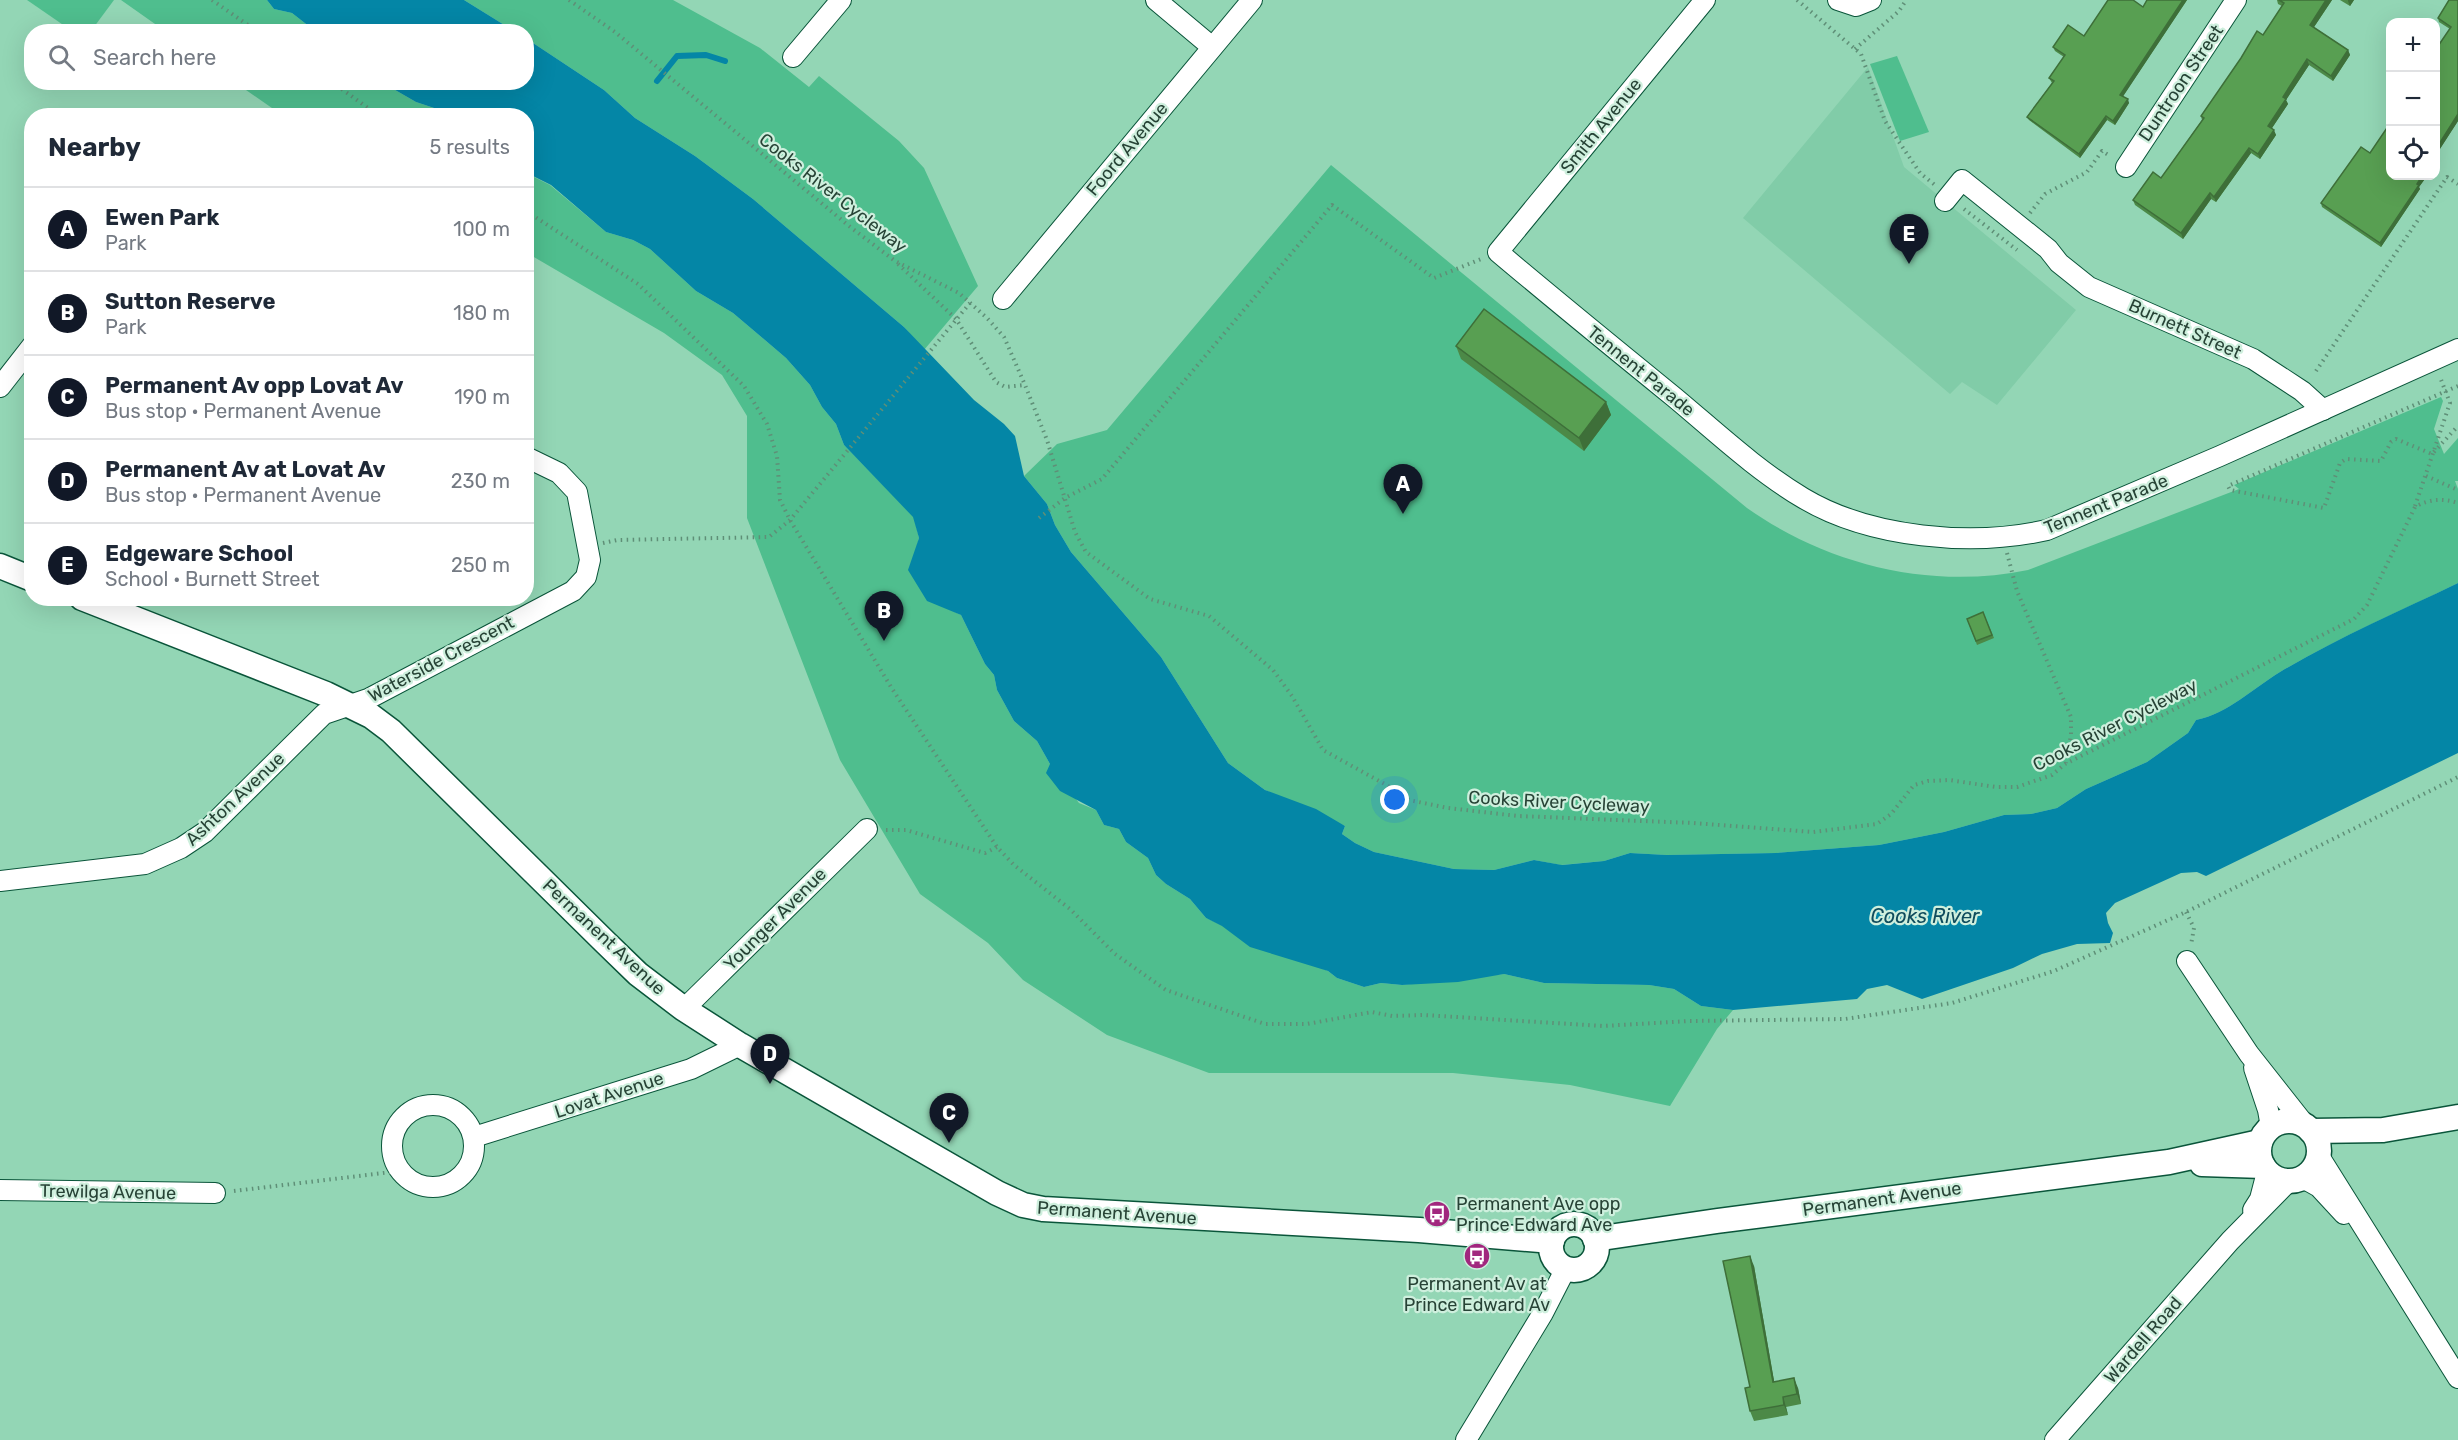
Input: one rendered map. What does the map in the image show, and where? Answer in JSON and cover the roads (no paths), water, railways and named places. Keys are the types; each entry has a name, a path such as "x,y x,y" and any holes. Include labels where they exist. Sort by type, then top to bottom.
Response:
{"main road":[{"path":"0,566 24,576"},
{"name":"Permanent Avenue","path":"102,606 351,705 371,716 391,731 638,974 684,1009 740,1045 987,1187 1023,1205 1043,1209 1419,1230 1552,1241"},
{"path":"2313,1141 2458,1117"},
{"path":"2290,1121 2313,1141 2314,1168 2296,1180 2281,1180 2265,1169 2259,1150 2266,1134 2290,1121"},
{"name":"Permanent Avenue","path":"1595,1239 1740,1217 2169,1162 2266,1134"},
{"name":"Permanent Avenue","path":"2169,1162 2265,1169"},
{"path":"1569,1224 1576,1224 1588,1228 1595,1239 1596,1253 1581,1269 1566,1268 1552,1254 1552,1241 1558,1230 1569,1224"}],"street":[{"path":"793,57 841,0"},
{"path":"1156,0 1212,47"},
{"name":"Foord Avenue","path":"1004,298 1252,0"},
{"name":"Smith Avenue","path":"1498,252 1705,0"},
{"name":"Duntroon Street","path":"2126,167 2236,0"},
{"name":"Burnett Street","path":"1947,199 1962,180 2048,249 2059,263 2089,287 2253,360 2302,391 2323,410"},
{"name":"Tennent Parade","path":"1498,252 1771,477 1806,500 1841,516 1914,535 1940,538 2025,535 2047,530 2458,350"},
{"path":"0,387 24,356"},
{"name":"Waterside Crescent","path":"351,705 368,699 573,591 586,577 590,560 577,492 559,473 534,461"},
{"name":"Ashton Avenue","path":"0,881 145,864 182,848 205,832 324,714 351,705"},
{"name":"Younger Avenue","path":"684,1009 867,829"},
{"path":"2187,961 2249,1054 2313,1141 2377,1252 2458,1378"},
{"name":"Lovat Avenue","path":"474,1137 691,1069 740,1045"},
{"path":"2249,1054 2268,1110 2266,1134"},
{"path":"430,1105 452,1109 469,1124 474,1137 475,1151 471,1165 451,1184 437,1188 423,1187 410,1180 400,1171 393,1157 392,1143 395,1128 404,1116 416,1108 430,1105"},
{"name":"Wardell Road","path":"2055,1440 2230,1241 2260,1199 2265,1169"},
{"path":"2296,1180 2319,1187 2377,1252"},
{"name":"Wardell Road","path":"2230,1241 2296,1180"},
{"name":"Trewilga Avenue","path":"0,1190 215,1193"},
{"path":"1466,1440 1543,1313 1566,1268"}],"water":[{"path":"267,0 464,0 503,24 306,24 292,13 274,9"},
{"name":"Cooks River","path":"534,44 604,90 635,118 695,156 753,199 904,327 974,400 1015,436 1024,476 1047,504 1055,525 1071,552 1161,657 1228,763 1265,790 1316,809 1345,826 1342,834 1374,852 1454,869 1494,870 1534,860 1562,865 1604,861 1630,853 1667,855 1776,853 1879,845 1944,832 2004,815 2031,814 2057,808 2086,789 2147,762 2188,733 2196,720 2230,706 2302,660 2458,583 2458,753 2206,876 2197,872 2181,873 2115,903 2106,913 2113,933 2110,943 2077,944 2042,954 2013,968 1922,999 1887,985 1867,989 1857,999 1733,1010 1701,1006 1674,989 1649,985 1544,983 1504,974 1458,982 1402,985 1381,983 1364,987 1337,978 1328,971 1250,947 1222,926 1206,918 1190,899 1166,884 1156,875 1148,858 1126,842 1119,829 1104,825 1096,810 1060,791 1046,773 1050,764 1037,741 1014,721 997,690 994,675 985,664 961,615 927,601 908,570 919,538 913,517 844,445 836,424 822,407 810,385 786,358 733,313 696,291 650,249 633,240 606,232 551,185 534,176 534,108 434,108 416,102 395,90 534,90"}],"waterway":[{"path":"657,81 677,56 706,55 725,61"}],"place":[{"name":"Edgeware School","path":"1909,264"},
{"name":"Ewen Park","path":"1403,514"},
{"name":"Sutton Reserve","path":"884,641"},
{"name":"Permanent Av at Lovat Av","path":"770,1084"},
{"name":"Permanent Av opp Lovat Av","path":"949,1143"},
{"name":"Permanent Ave opp Prince Edward Ave","path":"1437,1214"},
{"name":"Permanent Av at Prince Edward Av","path":"1477,1256"}]}
